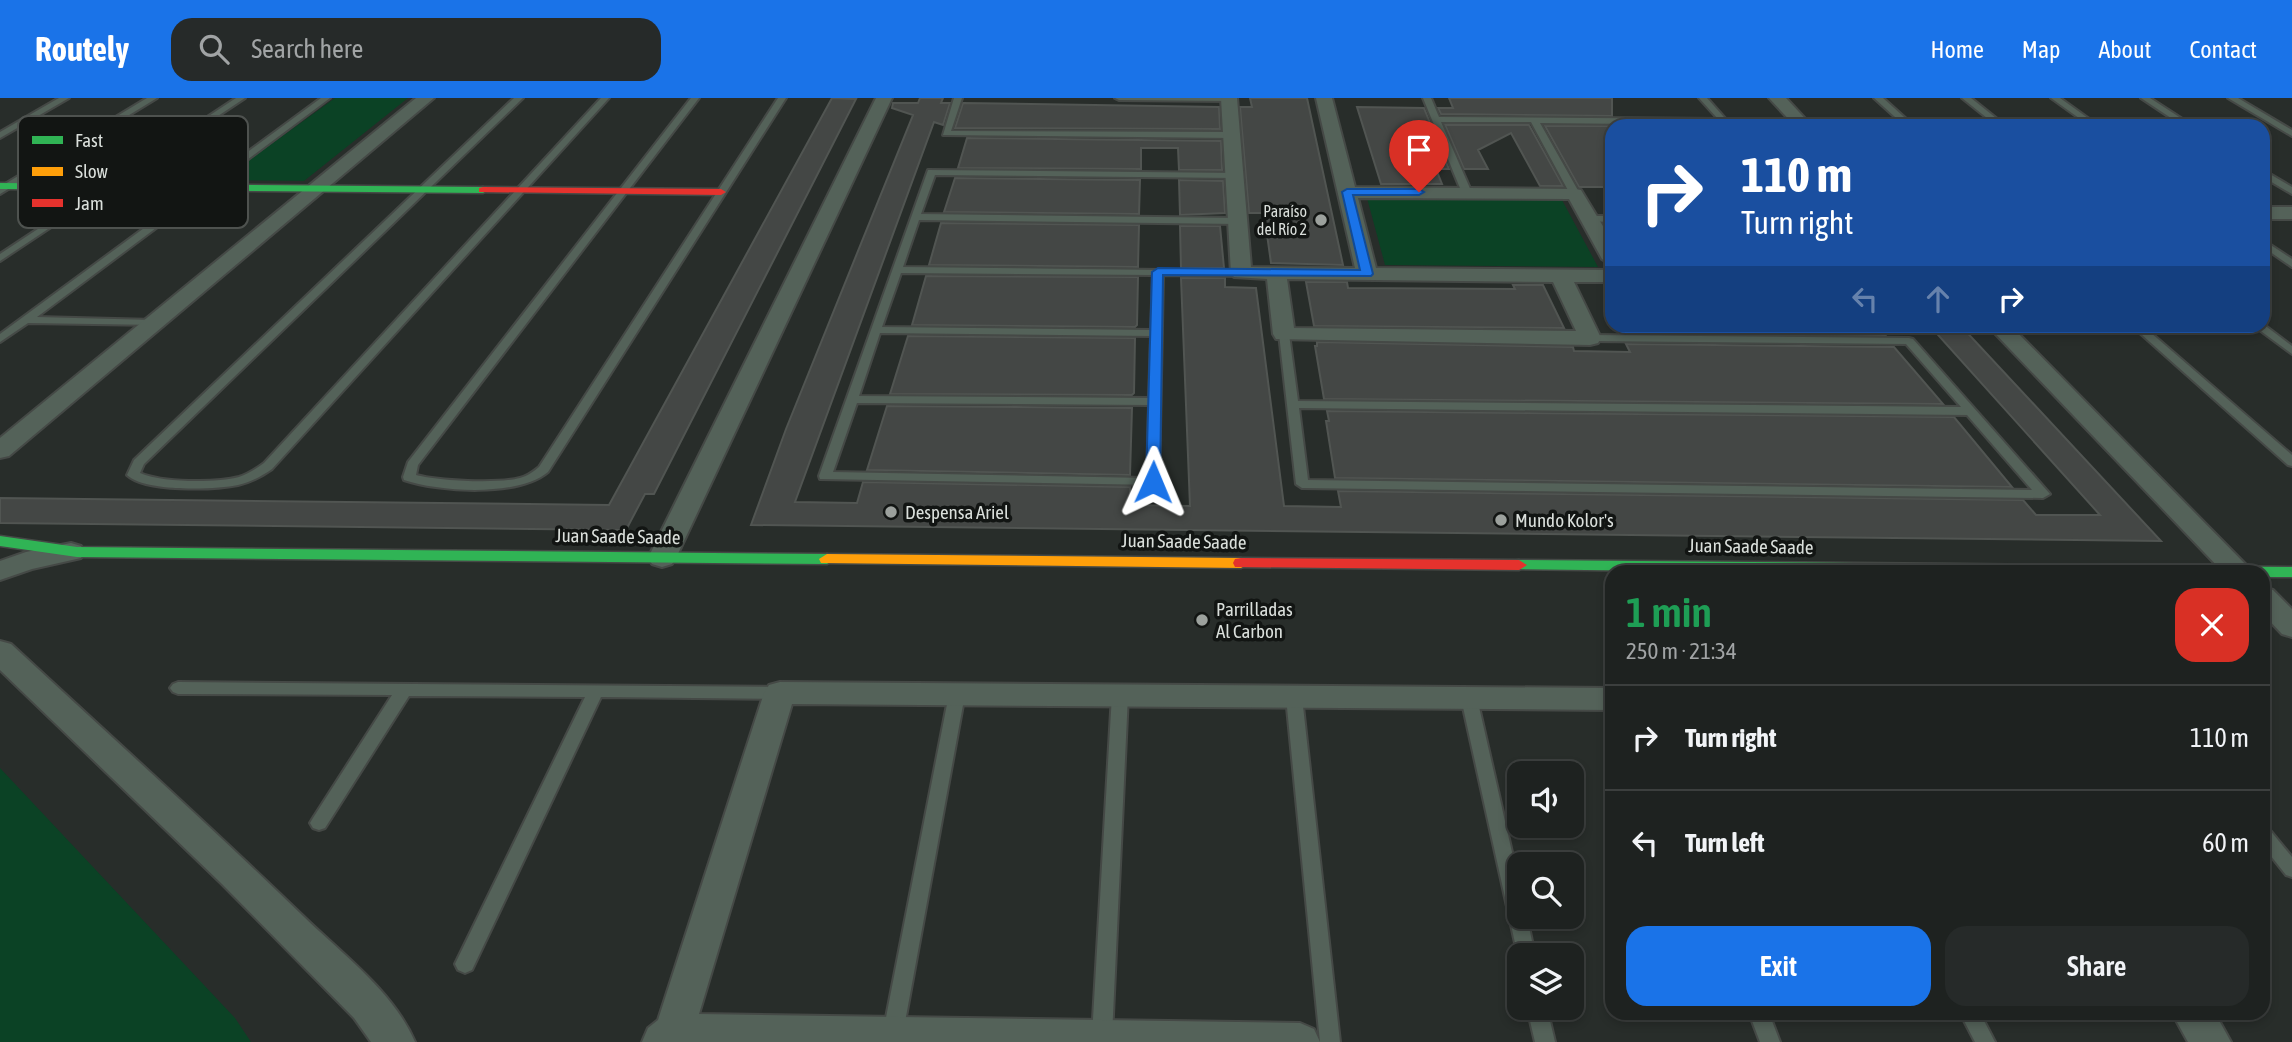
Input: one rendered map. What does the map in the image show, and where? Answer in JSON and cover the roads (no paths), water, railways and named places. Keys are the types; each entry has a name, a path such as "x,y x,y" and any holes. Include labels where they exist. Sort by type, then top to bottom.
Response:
{"street":[{"path":"0,451 426,98"},
{"path":"662,558 884,98"},
{"path":"1324,98 1367,274"},
{"path":"1777,98 1797,119"},
{"path":"1229,99 1241,273 1605,276"},
{"path":"248,188 721,192"},
{"path":"1347,192 1575,194 1605,248"},
{"path":"2270,213 2292,213"},
{"path":"1276,273 1284,334 1590,338 1560,275"},
{"path":"2005,333 2231,565"},
{"path":"0,541 10,548 9,556 0,570"},
{"name":"Juan Saade Saade","path":"0,541 77,552 1605,566"},
{"path":"0,570 36,558 77,552"},
{"name":"Juan Saade Saade","path":"2270,572 2292,572"},
{"path":"2270,604 2292,627"},
{"path":"0,652 236,873 368,1005 395,1042"},
{"path":"1300,1042 893,1035 667,1037 780,693 1605,699"},
{"path":"2197,1020 2211,1042"}],"lane":[{"path":"33,116 65,98"},
{"path":"123,116 153,98"},
{"path":"214,116 241,98"},
{"path":"248,156 326,98"},
{"path":"519,98 138,463 133,475 147,481 226,483 249,478 261,472 605,98"},
{"path":"695,98 412,465 409,477 426,482 509,484 529,480 544,469 782,98"},
{"path":"958,98 947,133 1232,135"},
{"path":"1119,98 1229,99"},
{"path":"1427,98 1467,193"},
{"path":"1703,98 1722,119"},
{"path":"1878,98 1902,119"},
{"path":"1966,98 1993,119"},
{"path":"2055,98 2085,119"},
{"path":"2145,98 2178,119"},
{"path":"2232,98 2268,119"},
{"path":"1436,119 1605,122"},
{"path":"1534,120 1575,194"},
{"path":"2270,120 2292,133"},
{"path":"0,135 18,125"},
{"path":"1158,272 1153,482 825,476 931,172 1234,175"},
{"path":"2270,177 2292,191"},
{"path":"916,217 1238,221"},
{"path":"1589,219 1605,219"},
{"path":"0,258 45,228"},
{"path":"0,339 151,228"},
{"path":"2270,248 2292,264"},
{"path":"897,270 1241,273"},
{"path":"26,320 155,323"},
{"path":"876,330 1156,333"},
{"path":"2145,333 2292,462"},
{"path":"2268,333 2292,351"},
{"path":"1284,334 1302,484 2043,494 1909,341 1590,338"},
{"path":"852,399 1155,402"},
{"path":"1292,404 1970,411"},
{"path":"178,688 780,693"},
{"path":"319,822 404,690"},
{"path":"465,964 596,691"},
{"path":"893,1035 957,694"},
{"path":"1102,1038 1120,695"},
{"path":"1294,696 1330,1042"},
{"path":"1469,698 1523,943"},
{"path":"2270,843 2292,870"},
{"path":"1540,1020 1545,1042"},
{"path":"1762,1020 1770,1042"},
{"path":"1973,1020 1984,1042"}],"place":[{"name":"Paraíso del Río 2","path":"1321,220"},
{"name":"Despensa Ariel","path":"891,512"},
{"name":"Mundo Kolor's","path":"1501,520"},
{"name":"Parrilladas Al Carbon","path":"1202,620"}]}
